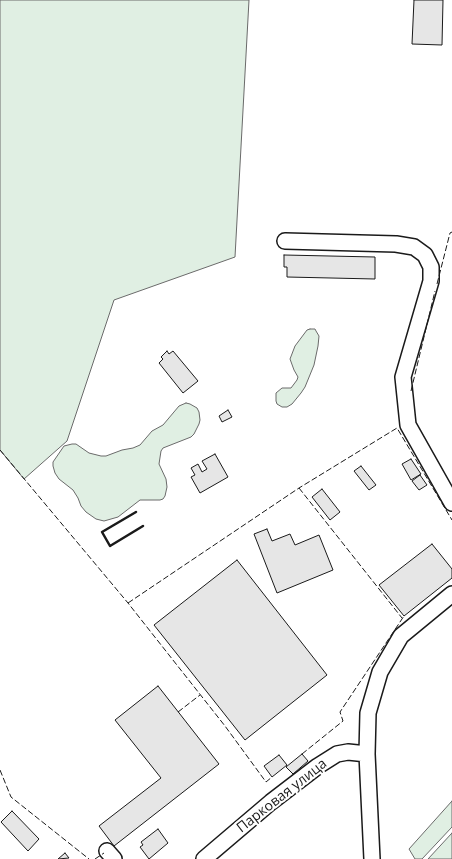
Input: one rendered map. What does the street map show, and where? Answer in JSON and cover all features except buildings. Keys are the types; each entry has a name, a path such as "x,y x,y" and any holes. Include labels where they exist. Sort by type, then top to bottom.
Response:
{"street":[{"path":"285,241 396,244 414,247 425,255 431,267 431,281 403,377 408,425 452,503"},
{"path":"372,859 367,754 368,713 380,672 401,636 452,594"},
{"name":"Парковая улица","path":"204,859 271,802 336,754 348,752 367,754"}],"green space":[{"path":"0,0 249,0 235,257 114,300 67,441 24,479 0,450"},
{"path":"315,329 319,336 314,365 301,393 292,404 282,407 277,404 276,393 282,388 291,388 297,380 298,377 290,359 295,346 307,330"},
{"path":"186,403 197,408 200,420 191,437 163,448 161,451 159,464 166,479 167,487 163,499 140,500 118,517 104,521 96,519 86,512 73,490 59,479 55,473 53,462 64,446 76,444 89,453 101,456 133,448 140,445 152,431 163,425 179,406"},
{"path":"452,801 452,827 422,859 415,859 409,849"},
{"path":"452,833 452,859 428,859"}],"fence":[{"path":"437,284 450,233 452,232"},
{"path":"411,391 435,291"},
{"path":"128,603 299,488 397,428 452,520"},
{"path":"0,450 128,603 225,726 266,782 272,777"},
{"path":"299,488 402,618"},
{"path":"302,754 343,721 340,712 404,616"},
{"path":"178,712 200,695"},
{"path":"0,770 11,797 89,859"},
{"path":"95,859 104,853"}],"wall":[{"path":"136,512 102,532 110,546 143,526"}]}
